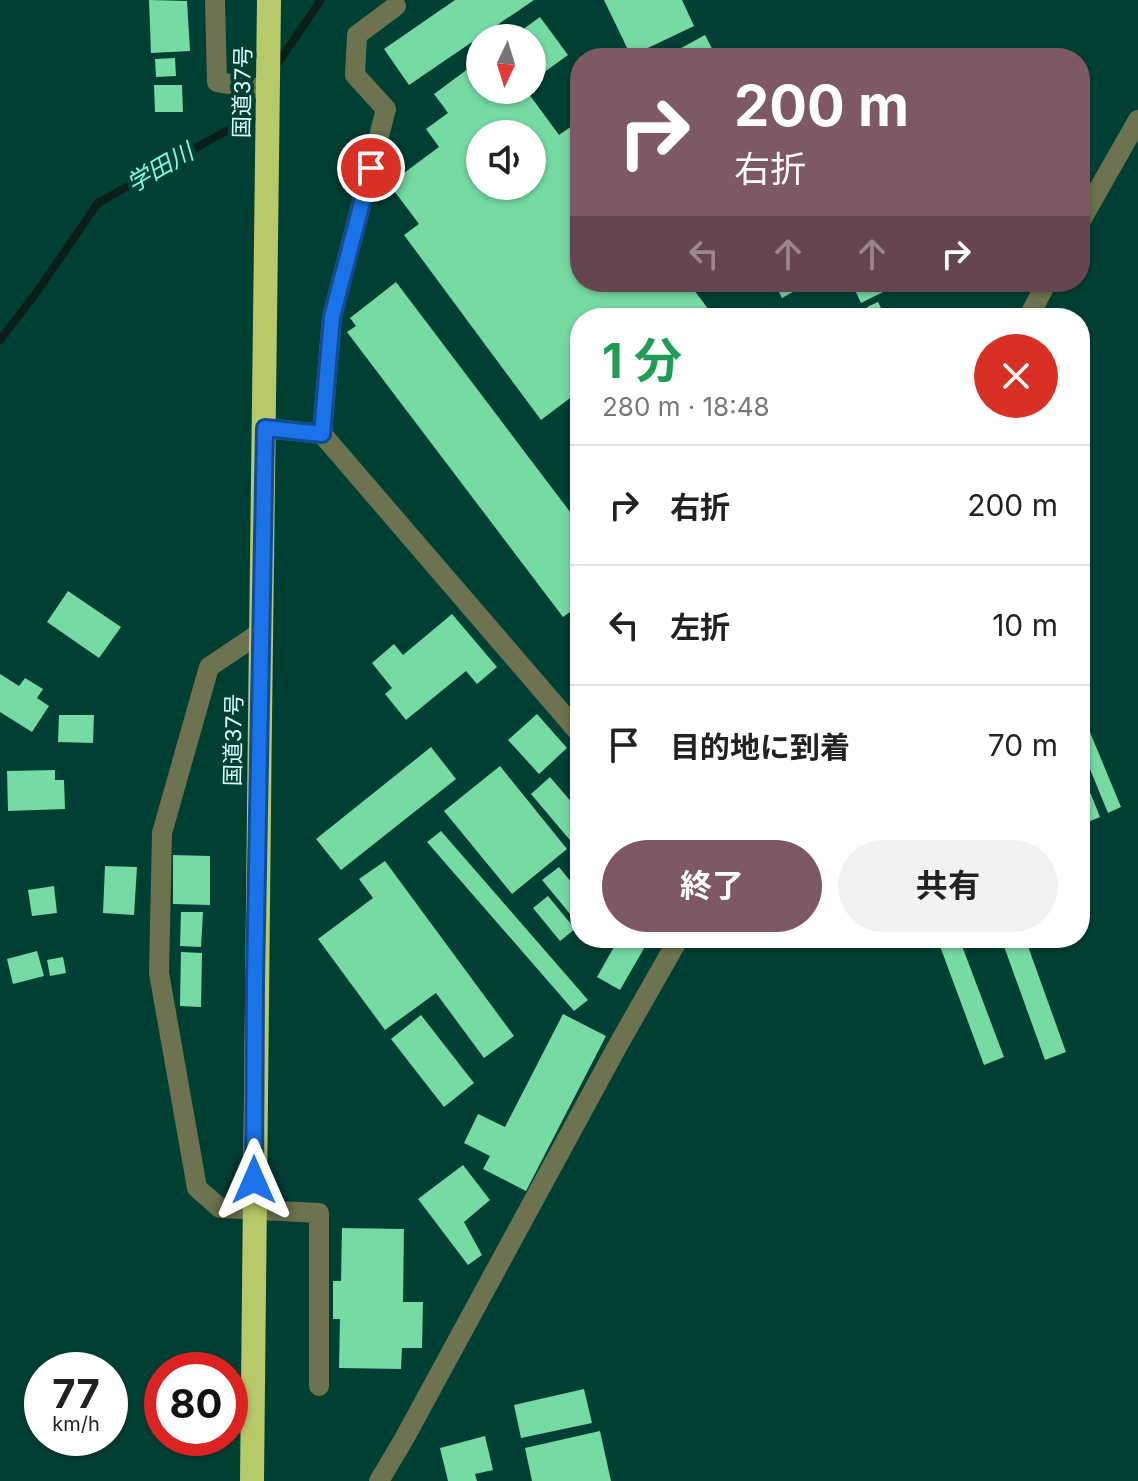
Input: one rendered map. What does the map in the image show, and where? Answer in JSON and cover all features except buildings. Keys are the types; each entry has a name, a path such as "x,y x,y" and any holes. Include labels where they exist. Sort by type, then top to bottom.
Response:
{"highway":[{"name":"国道37号","path":"252,1481 269,0"}],"street":[{"path":"215,0 217,82 268,90"},
{"path":"322,434 332,317 386,109 355,75 357,35 396,2"},
{"path":"1090,204 1138,120"},
{"path":"265,428 322,434 570,722"},
{"path":"261,632 209,667 162,833 159,973 197,1188 220,1208 319,1213 319,1386"},
{"path":"379,1481 673,948"}],"waterway":[{"name":"学田川","path":"275,67 321,0"},
{"name":"学田川","path":"0,340 98,203 235,126 259,91"}],"route":[{"path":"254,1180 265,428 322,434 332,317 371,168"}]}
